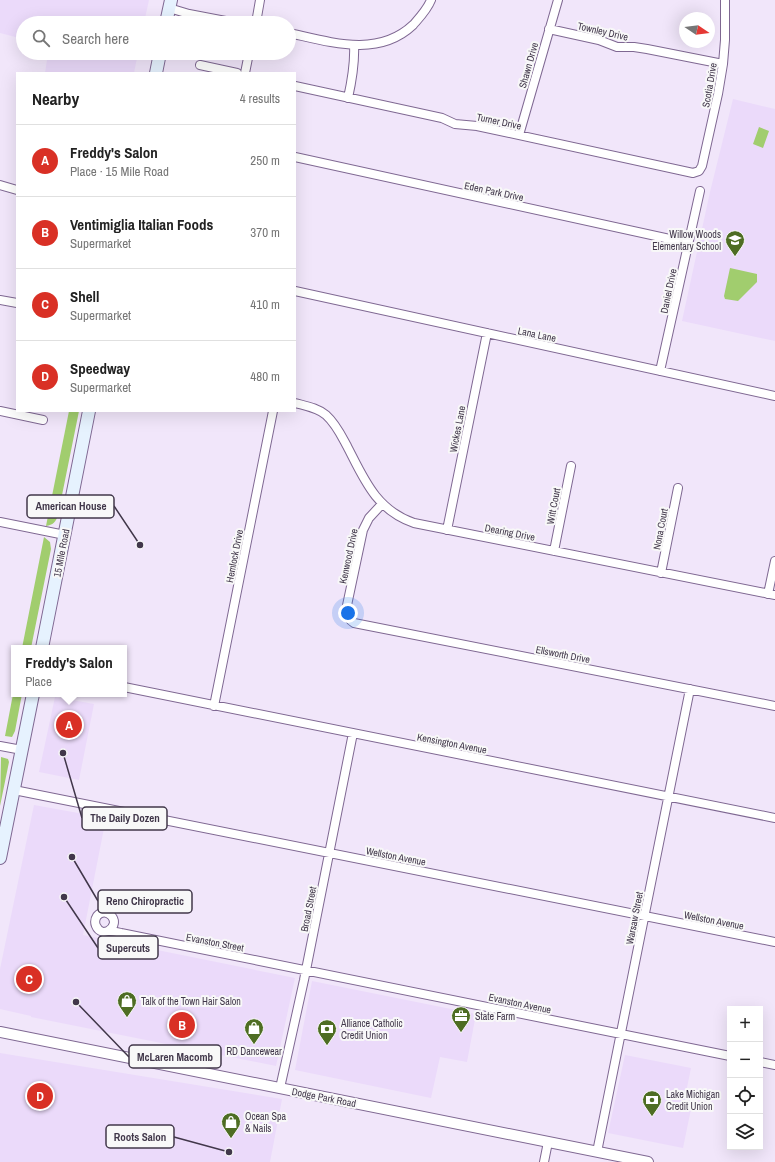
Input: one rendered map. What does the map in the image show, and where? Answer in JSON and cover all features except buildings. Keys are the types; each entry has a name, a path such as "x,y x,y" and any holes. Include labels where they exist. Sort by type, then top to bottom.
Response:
{"main road":[{"path":"167,16 170,4"},
{"path":"156,72 159,60"},
{"name":"15 Mile Road","path":"43,645 89,412"},
{"path":"0,858 32,697"}],"street":[{"path":"257,16 260,0"},
{"path":"296,35 354,45 381,43 399,36 410,28 427,9 431,0"},
{"name":"Shawn Drive","path":"519,135 558,0"},
{"name":"Scotia Drive","path":"699,171 702,166 723,64 726,0"},
{"path":"170,4 189,14 199,16"},
{"name":"Townley Drive","path":"549,30 599,40 622,48 634,47 723,64"},
{"path":"348,98 355,56 354,45"},
{"path":"245,72 248,60"},
{"path":"200,65 232,72"},
{"name":"Turner Drive","path":"296,86 442,118 455,124 470,125 519,135 686,172 693,173 699,171"},
{"name":"Eden Park Drive","path":"296,157 688,243"},
{"path":"0,185 16,190"},
{"name":"Daniel Drive","path":"660,371 700,192"},
{"name":"Lana Lane","path":"296,291 775,396"},
{"path":"0,300 16,303"},
{"name":"Wickes Lane","path":"447,530 487,333"},
{"name":"Dearing Drive","path":"296,404 317,410 326,415 332,422 366,484 382,504 396,516 405,520 447,530 772,595"},
{"path":"0,411 43,420"},
{"name":"Hemlock Drive","path":"214,706 273,412"},
{"name":"Witt Court","path":"554,551 571,466"},
{"name":"Nona Court","path":"661,573 678,488"},
{"name":"Kenwood Drive","path":"348,618 346,610 363,530 368,518 382,504"},
{"path":"0,522 65,535"},
{"path":"772,595 775,561"},
{"name":"Ellsworth Drive","path":"348,618 354,623 775,706"},
{"name":"Kensington Avenue","path":"127,688 775,818"},
{"name":"Warsaw Street","path":"597,1152 690,689"},
{"name":"Broad Street","path":"280,1088 306,970 353,733"},
{"path":"0,746 22,750"},
{"name":"Wellston Avenue","path":"14,790 775,942"},
{"path":"114,922 113,927 108,931 102,932 97,928 95,922 97,916 103,913 109,914 122,933"},
{"name":"Evanston Street","path":"108,931 306,970"},
{"name":"Evanston Avenue","path":"306,970 727,1055"},
{"name":"Dodge Park Road","path":"0,1032 648,1162"},
{"path":"763,1063 775,1065"},
{"path":"544,1162 548,1142"}],"shaded area":[{"path":"0,0 149,0 146,16 16,16 16,37 0,33"},
{"path":"47,60 137,60 134,72 45,72"},
{"name":"Willow Woods Elementary School","path":"733,99 775,109 775,341 682,321 710,192"},
{"path":"55,697 94,704 79,780 39,772"},
{"path":"34,805 106,818 83,935 295,978 276,1066 31,1017 0,1009 0,969"},
{"path":"312,981 476,1014 467,1062 440,1057 431,1098 295,1070"},
{"path":"0,1053 282,1099 270,1162 0,1162"},
{"path":"625,1055 691,1068 683,1107 691,1109 683,1148 608,1133"}],"green space":[{"path":"759,127 769,131 763,148 753,144"},
{"path":"730,268 757,274 757,282 738,301 725,299 724,296"},
{"path":"69,412 79,412 58,515 54,523 46,526"},
{"path":"44,537 50,542 51,549 32,645 23,645"},
{"path":"12,697 21,697 15,731 12,737 5,736"},
{"path":"1,757 8,759 9,762 0,806"}],"place":[{"name":"Willow Woods Elementary School","path":"735,257"},
{"name":"American House","path":"140,545"},
{"name":"Freddy's Salon","path":"69,725"},
{"name":"The Daily Dozen","path":"63,753"},
{"name":"Reno Chiropractic","path":"72,857"},
{"name":"Supercuts","path":"64,897"},
{"name":"Shell","path":"29,979"},
{"name":"McLaren Macomb","path":"76,1002"},
{"name":"Talk of the Town Hair Salon","path":"127,1018"},
{"name":"Ventimiglia Italian Foods","path":"182,1025"},
{"name":"State Farm","path":"461,1033"},
{"name":"RD Dancewear","path":"254,1045"},
{"name":"Alliance Catholic Credit Union","path":"327,1046"},
{"name":"Speedway","path":"40,1096"},
{"name":"Lake Michigan Credit Union","path":"652,1117"},
{"name":"Ocean Spa & Nails","path":"231,1139"},
{"name":"Roots Salon","path":"229,1152"}]}
